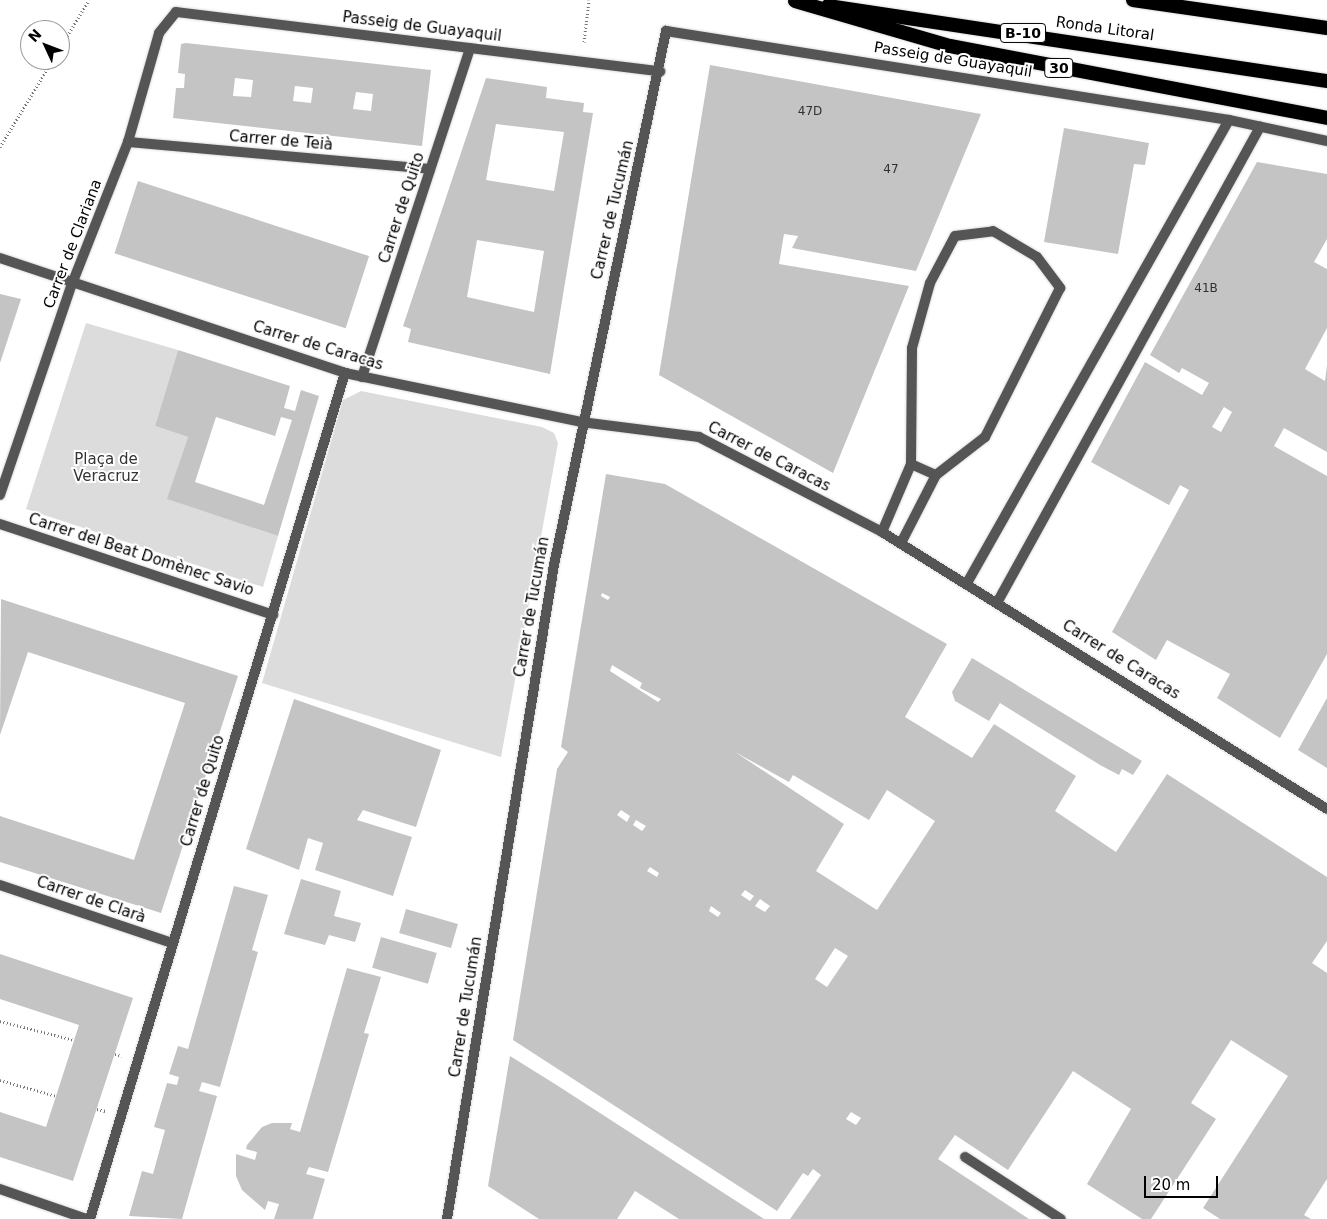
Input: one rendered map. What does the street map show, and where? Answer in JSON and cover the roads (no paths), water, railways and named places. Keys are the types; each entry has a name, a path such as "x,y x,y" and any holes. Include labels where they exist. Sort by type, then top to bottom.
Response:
{"highway":[{"name":"Ronda Litoral","path":"791,0 1327,81"},
{"name":"30","path":"791,0 934,42 1327,118"},
{"path":"1132,0 1325,28"}],"street":[{"name":"Passeig de Guayaquil","path":"180,12 660,71"},
{"name":"Carrer de Clariana","path":"0,495 72,284 128,142 159,33 166,20 180,12"},
{"name":"Carrer de Tucumán","path":"447,1219 581,422 660,71 666,31 692,35"},
{"name":"Passeig de Guayaquil","path":"692,35 1229,120 1327,142"},
{"name":"Carrer de Quito","path":"362,377 470,48"},
{"path":"967,583 1229,120"},
{"path":"998,601 1260,127"},
{"name":"Carrer de Teià","path":"128,142 430,169"},
{"path":"882,532 911,464 912,348 930,283 954,236 993,231 1037,257 1060,288 985,437 936,475 901,543"},
{"name":"Carrer de Caracas","path":"0,258 72,284 362,377 581,422 700,437 901,543 998,601 1327,809"},
{"name":"Carrer de Quito","path":"88,1219 274,615 346,372"},
{"path":"911,464 936,475"},
{"name":"Carrer del Beat Domènec Savio","path":"0,524 274,615"},
{"name":"Carrer de Clarà","path":"0,885 172,943"},
{"path":"965,1157 1060,1219"},
{"path":"0,1189 88,1219"}],"park label":[{"name":"Plaça de Veracruz","path":"106,468"}]}
